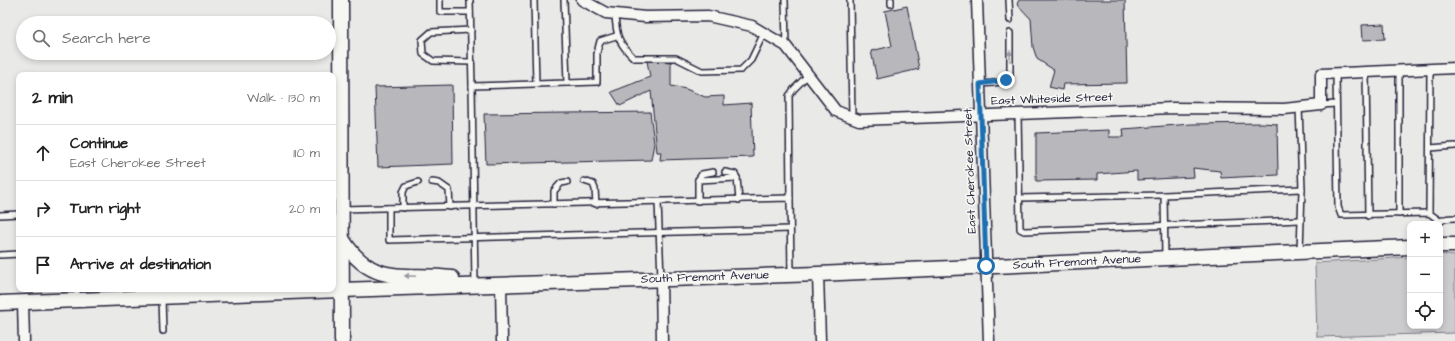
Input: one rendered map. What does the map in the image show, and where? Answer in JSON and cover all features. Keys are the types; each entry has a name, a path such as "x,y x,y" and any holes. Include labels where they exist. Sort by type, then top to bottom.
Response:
{"main road":[{"path":"341,0 337,105 341,209 342,341"},
{"path":"341,237 349,251 358,260 375,271 394,275 457,279 475,285"},
{"path":"1443,245 1455,245"},
{"name":"South Fremont Avenue","path":"336,290 818,274 1407,247"},
{"name":"South Fremont Avenue","path":"0,303 23,302 77,295 254,292"}],"street":[{"name":"East Whiteside Street","path":"582,0 606,14 645,16 708,16 752,26 786,46 807,76 836,111 859,120 1173,108 1284,109 1321,104"},
{"name":"East Cherokee Street","path":"977,0 982,115 988,341"},
{"path":"1321,104 1320,74 1455,68"},
{"path":"818,274 820,341"},
{"path":"661,279 662,341"},
{"path":"501,284 502,341"},
{"path":"23,302 24,341"}],"lane":[{"path":"440,0 440,12 470,12"},
{"path":"470,0 475,285"},
{"path":"534,0 536,84"},
{"path":"564,0 567,83"},
{"path":"785,0 786,46"},
{"path":"850,0 852,118"},
{"path":"1009,0 1010,20"},
{"path":"614,14 616,36 627,52 634,58 676,58 702,71 740,70 752,60 764,33"},
{"path":"471,30 431,32 422,40 421,47 423,54 433,61 471,62"},
{"path":"980,84 1001,82 1010,76 1010,33"},
{"path":"472,86 597,82 597,53 600,41 616,36"},
{"path":"1429,213 1428,161 1430,148 1430,69"},
{"path":"1399,71 1399,214"},
{"path":"1366,72 1368,216"},
{"path":"1336,73 1338,207 1341,215 1368,216 1429,213 1438,221"},
{"path":"791,275 788,96 807,76"},
{"path":"1321,104 1336,104"},
{"path":"1299,106 1302,189 1300,252"},
{"path":"1018,114 1020,229 1024,231 1300,220"},
{"path":"1430,148 1455,146"},
{"path":"698,201 698,180 702,174 713,172"},
{"path":"724,172 735,174 737,178 739,200"},
{"path":"698,180 737,178"},
{"path":"584,181 593,184 595,189 596,204"},
{"path":"403,208 403,192 406,186 418,182"},
{"path":"432,182 439,183 449,190 450,207"},
{"path":"554,204 554,191 561,183 568,182"},
{"path":"1019,198 1164,195 1302,189"},
{"path":"1164,195 1165,258"},
{"path":"341,209 596,204 790,198"},
{"path":"658,202 661,279"},
{"path":"389,208 389,240 790,229"},
{"path":"0,215 16,214"},
{"path":"1443,221 1455,218"},
{"path":"0,255 16,254"},
{"path":"163,331 166,294"}],"shaded area":[{"path":"1443,254 1455,256 1455,333 1317,337 1315,263 1407,257 1407,329 1443,329"}],"building":[{"path":"1019,0 1125,0 1127,83 1063,84 1062,90 1049,87 1054,70 1037,59 1033,47 1031,19 1017,4"},
{"path":"907,6 919,69 877,79 871,51 892,46 885,11"},
{"path":"1384,24 1385,39 1363,40 1362,25"},
{"path":"647,61 671,62 671,86 686,89 705,97 724,96 724,105 751,103 753,157 660,160 661,152 657,152 651,91 620,106 611,92 650,77"},
{"path":"452,85 453,164 378,167 375,87"},
{"path":"650,112 654,143 651,160 486,164 484,114"},
{"path":"1192,124 1277,124 1278,175 1221,178 1220,171 1193,168 1194,177 1137,180 1137,171 1097,174 1097,180 1036,181 1036,133 1109,130 1109,137 1124,137 1123,129"}],"route":[{"path":"986,266 980,84 1001,82 1006,80"}]}
